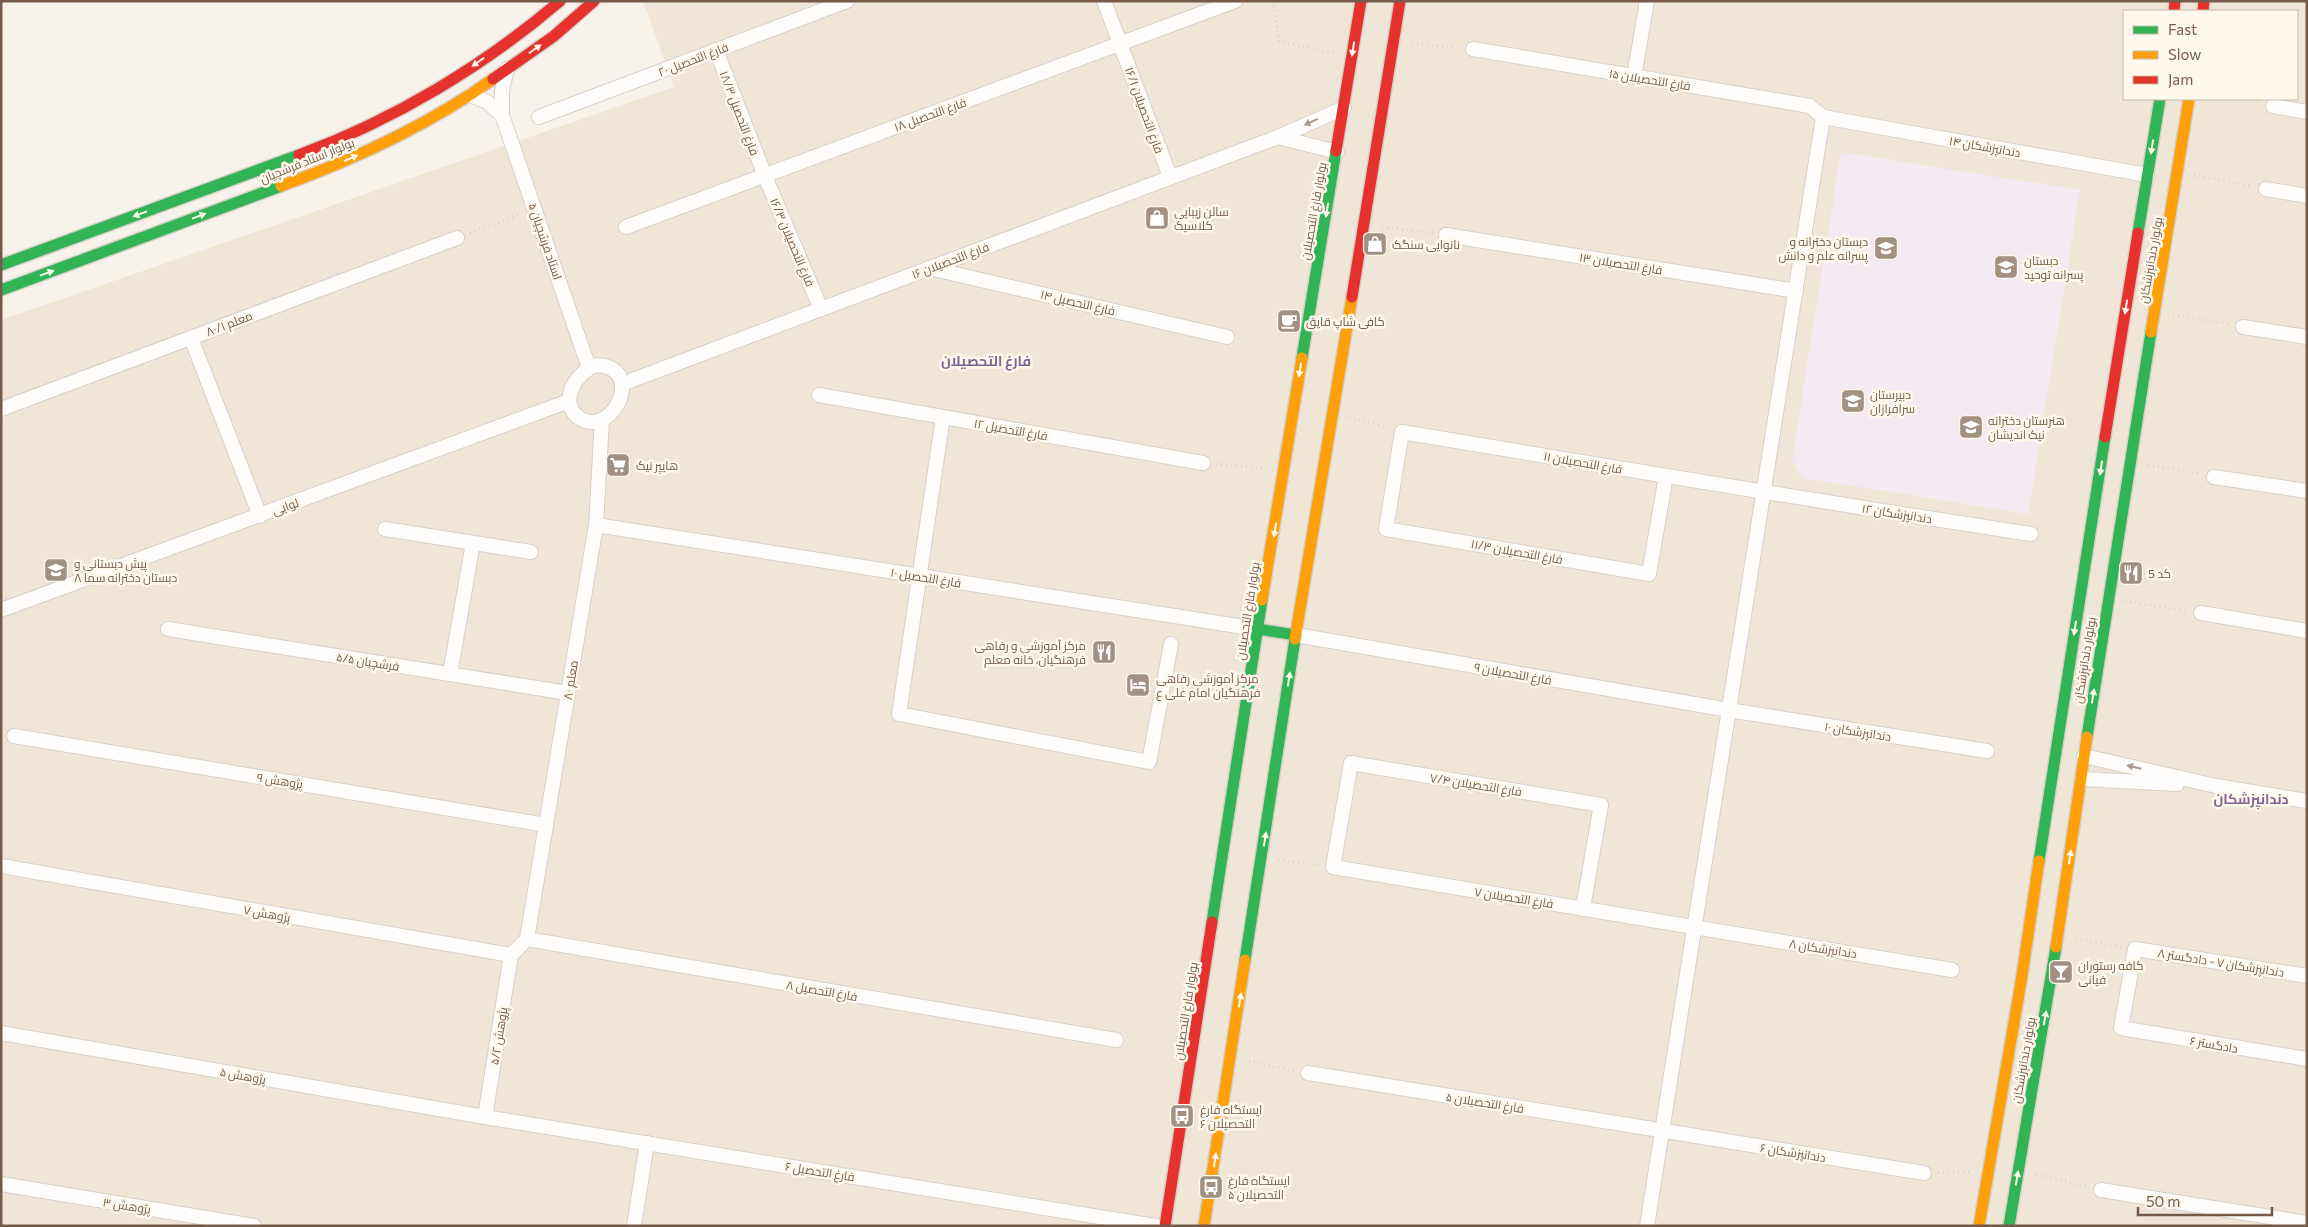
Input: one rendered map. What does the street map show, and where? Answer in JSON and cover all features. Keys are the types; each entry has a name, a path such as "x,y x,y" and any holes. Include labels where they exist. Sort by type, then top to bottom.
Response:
{"main road":[{"name":"بولوار استاد فرشچیان","path":"1,265 310,151 375,122 458,76 540,18 560,1"},
{"name":"بولوار استاد فرشچیان","path":"1,290 319,172 385,143 470,95 554,36 594,1"},
{"name":"بولوار فارغ التحصیلان","path":"1165,1226 1257,629 1285,470 1361,1"},
{"path":"1204,1226 1296,635 1334,413 1400,1"},
{"name":"بولوار دندانپزشکان","path":"1979,1226 2021,982 2052,769 2160,100"},
{"name":"بولوار دندانپزشکان","path":"2009,1226 2058,936 2108,598 2189,100"},
{"path":"1257,629 1296,635"},
{"path":"2052,769 2084,756"},
{"path":"2052,769 2082,779"}],"street":[{"name":"فارغ التحصیل ۲۰","path":"539,117 846,1"},
{"name":"فارغ التحصیلان ۱۶/۱","path":"1104,1 1170,177"},
{"name":"فارغ التحصیل ۱۸","path":"626,227 1235,1"},
{"path":"1634,77 1647,1"},
{"name":"فارغ التحصیلان ۱۵","path":"1473,49 1810,106 1823,117"},
{"name":"فارغ التحصیل ۱۸/۳","path":"716,50 764,176"},
{"name":"استاد فرشچیان ۵","path":"507,69 502,91 502,115 589,368"},
{"path":"470,95 487,102 502,115"},
{"path":"2273,106 2307,112"},
{"name":"فارغ التحصیلان ۱۶","path":"622,384 1278,137 1344,108"},
{"path":"1647,1226 1823,117"},
{"name":"دندانپزشکان ۱۴","path":"1823,117 2147,175"},
{"path":"1278,137 1336,152"},
{"name":"فارغ التحصیلان ۱۶/۳","path":"764,176 821,309"},
{"path":"2266,188 2307,196"},
{"name":"فارغ التحصیلان ۱۳","path":"1446,235 1796,291"},
{"name":"معلم ۸۰/۱","path":"1,409 457,238"},
{"name":"فارغ التحصیل ۱۴","path":"929,268 1227,336"},
{"path":"2243,327 2307,337"},
{"path":"191,338 260,516"},
{"path":"596,366 610,368 616,372 622,384 621,397 608,416 602,420 587,421 574,413 569,402 571,389 583,372 589,368 596,366"},
{"name":"فارغ التحصیل ۱۲","path":"820,395 1203,463"},
{"name":"لوایی","path":"1,610 569,402"},
{"path":"943,417 899,714 1149,762 1171,644"},
{"name":"معلم ۸۰","path":"527,939 596,525 602,420"},
{"name":"فارغ التحصیلان ۱۱","path":"1402,432 1764,493"},
{"name":"فارغ التحصیلان ۱۱/۳","path":"1402,432 1386,529 1649,574 1666,476"},
{"path":"2214,477 2307,491"},
{"name":"دندانپزشکان ۱۲","path":"1764,493 2031,534"},
{"name":"فارغ التحصیل ۱۰","path":"596,525 1257,629"},
{"path":"386,529 531,552"},
{"path":"450,674 473,543"},
{"path":"2201,613 2307,631"},
{"name":"فرشچیان ۵/۵","path":"168,629 568,693"},
{"name":"فارغ التحصیلان ۹","path":"1296,635 1729,710"},
{"name":"دندانپزشکان ۱۰","path":"1729,710 1987,751"},
{"name":"پژوهش ۹","path":"14,736 546,825"},
{"path":"2084,756 2216,786 2307,801"},
{"name":"فارغ التحصیلان ۷/۴","path":"1333,867 1351,764 1601,805 1583,908"},
{"path":"2082,779 2216,786"},
{"name":"پژوهش ۷","path":"1,866 511,955"},
{"name":"فارغ التحصیلان ۷","path":"1333,867 1695,927"},
{"name":"دندانپزشکان ۸","path":"1695,927 1952,970"},
{"path":"511,955 527,939"},
{"name":"فارغ التحصیل ۸","path":"527,939 1116,1040"},
{"name":"دندانپزشکان ۷ - دادگستر ۸","path":"2134,949 2307,976"},
{"name":"دادگستر ۶","path":"2134,949 2121,1028 2307,1059"},
{"name":"پژوهش ۵/۲","path":"485,1117 511,955"},
{"name":"پژوهش ۵","path":"1,1033 485,1117"},
{"name":"فارغ التحصیلان ۵","path":"1308,1074 1662,1131"},
{"name":"فارغ التحصیل ۶","path":"485,1117 1155,1226"},
{"name":"دندانپزشکان ۶","path":"1662,1131 1924,1173"},
{"path":"634,1226 648,1144"},
{"name":"پژوهش ۳","path":"1,1184 254,1226"},
{"path":"2102,1190 2307,1223"}],"path":[{"path":"1273,1 1279,41 1352,57"},
{"path":"1394,42 1473,49"},
{"path":"2178,172 2266,188"},
{"path":"457,238 535,208"},
{"path":"1364,224 1446,235"},
{"path":"2155,311 2243,327"},
{"path":"1334,413 1402,432"},
{"path":"2130,461 2214,477"},
{"path":"1203,463 1285,470"},
{"path":"2108,598 2201,613"},
{"path":"1262,857 1333,867"},
{"path":"2058,936 2134,949"},
{"path":"1231,1057 1308,1074"},
{"path":"2018,1170 2102,1190"},
{"path":"1924,1173 1988,1171"}],"shaded area":[{"path":"643,1 2307,1 2307,1226 1,1226 1,320 674,87"},
{"path":"1841,152 2080,190 2028,514 1803,478 1792,460"}],"traffic: fast":[{"path":"2138,233 2160,100"},
{"path":"1302,358 1336,151"},
{"path":"1,265 299,155"},
{"path":"1,290 281,186"},
{"path":"2087,737 2151,332"},
{"path":"2039,861 2105,437"},
{"path":"1212,922 1262,600"},
{"path":"1257,629 1296,635"},
{"path":"1245,960 1295,639"},
{"path":"2009,1226 2056,947"}],"traffic: slow":[{"path":"281,186 391,140 469,96 493,79"},
{"path":"2151,332 2189,100"},
{"path":"1295,639 1352,297"},
{"path":"1262,600 1302,358"},
{"path":"2056,947 2087,737"},
{"path":"1979,1226 2021,982 2039,861"},
{"path":"1204,1226 1245,960"}],"traffic: jam":[{"path":"299,155 369,125 437,89 501,48 560,1"},
{"path":"493,79 554,36 594,1"},
{"path":"1336,151 1361,1"},
{"path":"1352,297 1400,1"},
{"path":"2174,10 2175,1"},
{"path":"2203,10 2204,1"},
{"path":"2105,437 2138,233"},
{"path":"1165,1226 1212,922"}],"place":[{"name":"سالن زیبایی کلاسیک","path":"1157,218"},
{"name":"نانوایی سنگک","path":"1375,244"},
{"name":"دبستان دخترانه و پسرانه علم و دانش","path":"1886,248"},
{"name":"دبستان پسرانه توحید","path":"2006,267"},
{"name":"کافی شاپ قایق","path":"1289,321"},
{"name":"دبیرستان سرافرازان","path":"1853,401"},
{"name":"هنرستان دخترانه نیک اندیشان","path":"1971,427"},
{"name":"هایپر نیک","path":"618,465"},
{"name":"پیش دبستانی و دبستان دخترانه سما ۸","path":"56,570"},
{"name":"کد 5","path":"2131,573"},
{"name":"مرکز آموزشی و رفاهی فرهنگیان، خانه معلم","path":"1104,652"},
{"name":"مرکز آموزشی رفاهی فرهنگیان امام علی ع","path":"1138,685"},
{"name":"کافه رستوران فیانی","path":"2061,972"},
{"name":"ایستگاه فارغ التحصیلان ۶","path":"1182,1116"},
{"name":"ایستگاه فارغ التحصیلان ۵","path":"1211,1187"}],"district":[{"name":"فارغ التحصیلان","path":"986,360"},
{"name":"دندانپزشکان","path":"2251,798"}]}
